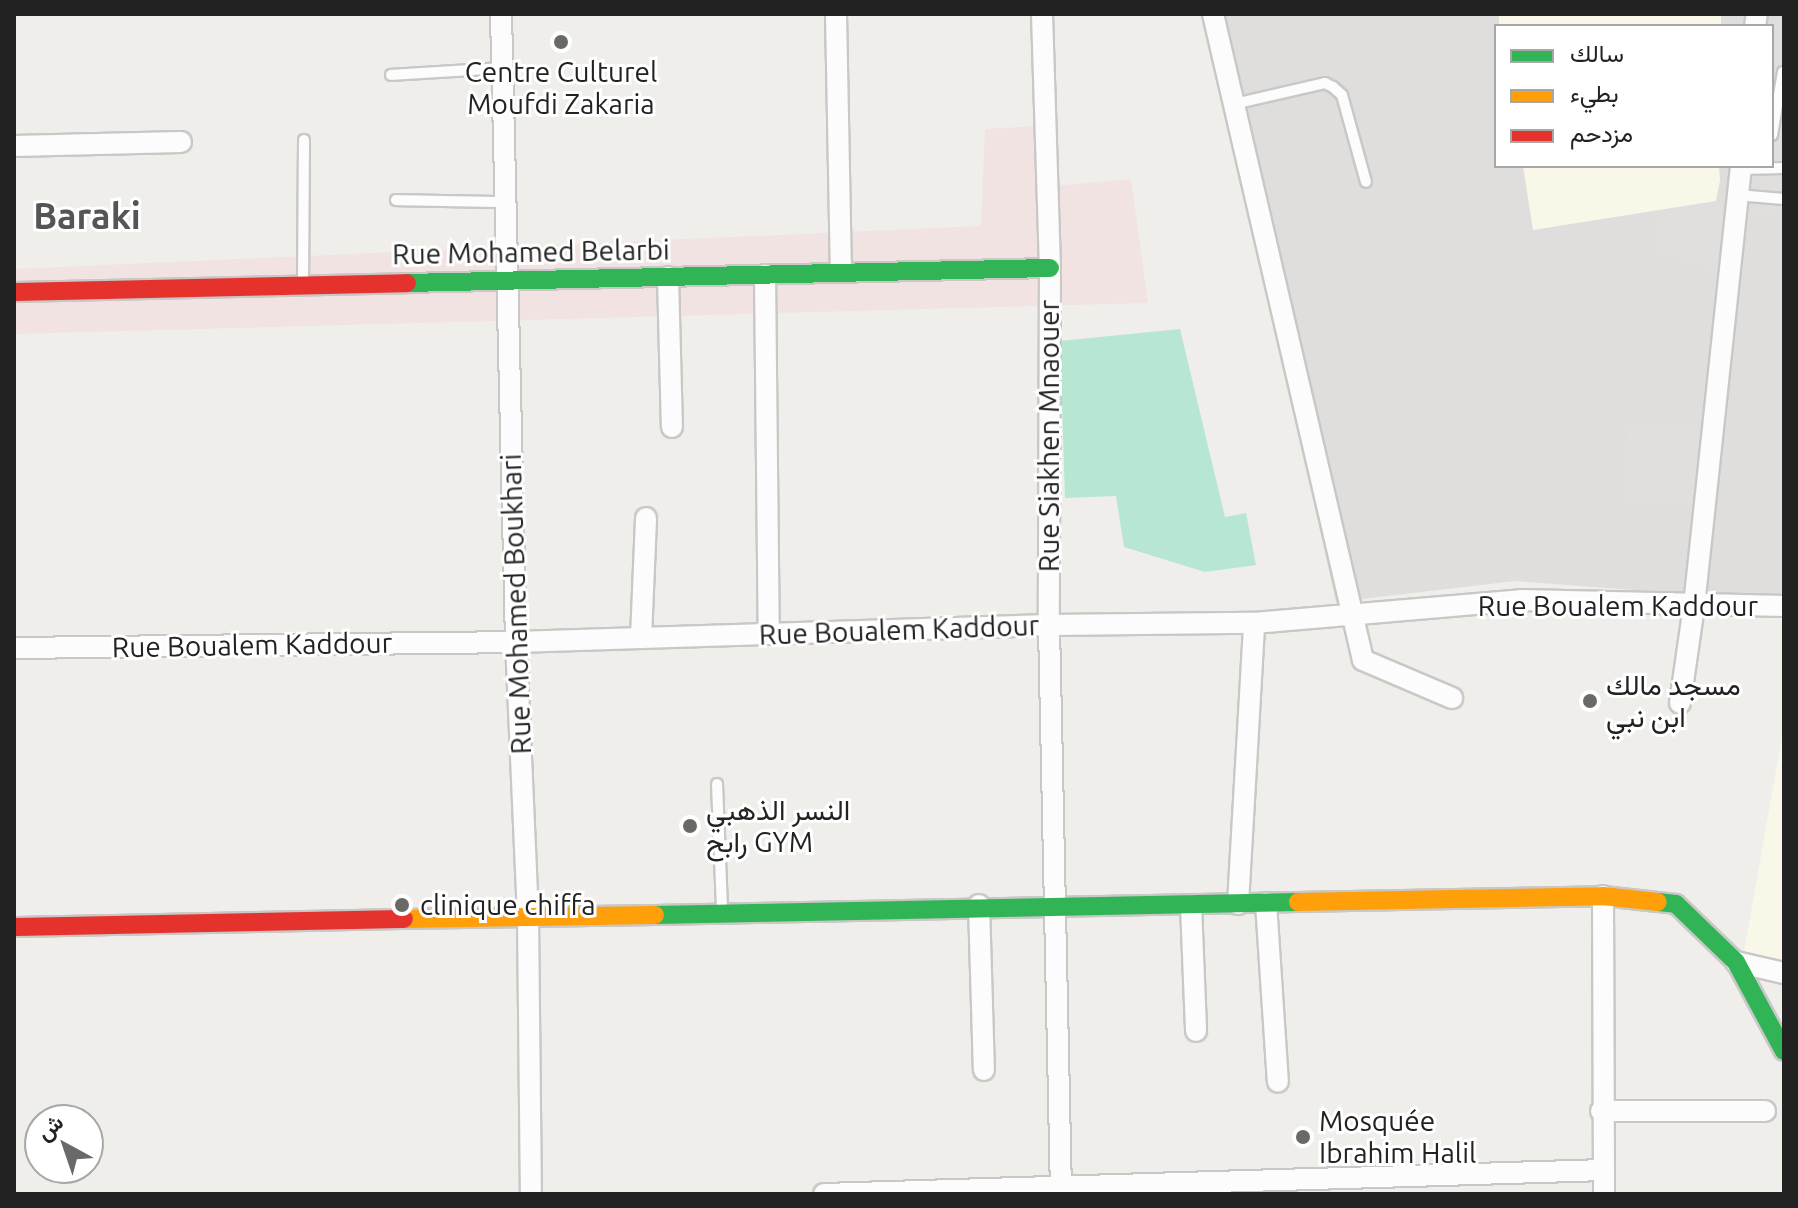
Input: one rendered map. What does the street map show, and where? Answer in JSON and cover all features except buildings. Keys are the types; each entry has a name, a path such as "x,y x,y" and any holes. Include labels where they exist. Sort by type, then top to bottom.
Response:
{"street":[{"name":"Rue Mohamed Boukhari","path":"501,14 505,281 528,916 531,1194"},
{"path":"836,14 841,272"},
{"name":"Rue Siakhen Mnaouer","path":"1042,14 1050,268 1049,625 1061,1191"},
{"path":"1213,14 1363,660 1452,698"},
{"path":"14,146 181,142"},
{"path":"1680,703 1694,606 1740,168"},
{"name":"Rue Mohamed Belarbi","path":"14,292 1050,268"},
{"path":"765,275 769,634"},
{"path":"668,277 672,427"},
{"path":"641,638 646,518"},
{"name":"Rue Boualem Kaddour","path":"14,648 516,642 1049,625 1254,623 1521,600 1784,606"},
{"path":"1238,904 1254,623"},
{"path":"14,927 979,905 1054,908 1603,896 1676,904 1736,962 1784,1051"},
{"path":"1603,896 1601,1111 1604,1194"},
{"path":"1266,903 1278,1082"},
{"path":"979,905 984,1070"},
{"path":"1191,905 1196,1031"},
{"path":"1736,962 1784,973"},
{"path":"1601,1111 1765,1111"},
{"path":"824,1194 1061,1191 1604,1170"}],"lane":[{"path":"391,75 502,68"},
{"path":"1774,124 1783,72"},
{"path":"1234,104 1325,83 1333,87 1342,95 1366,182"},
{"path":"303,286 304,140"},
{"path":"1737,195 1784,199"},
{"path":"396,200 504,202"},
{"path":"717,784 722,913"}],"shaded area":[{"path":"1204,14 1784,14 1784,595 1673,593 1515,581 1336,602"},
{"path":"1499,14 1721,14 1721,24 1499,24"},
{"path":"1777,59 1784,64 1784,219 1756,216 1763,168 1774,168"},
{"path":"1038,126 1042,187 1131,179 1148,303 14,334 14,269 978,226 981,224 985,129"},
{"path":"1523,168 1719,168 1716,201 1533,230"},
{"path":"1721,205 1719,272 1659,253 1658,216"},
{"path":"1628,426 1700,429 1697,506 1625,504"},
{"path":"1784,725 1784,961 1744,952"}],"green space":[{"path":"1180,329 1225,517 1246,513 1256,565 1205,572 1124,547 1116,496 1065,498 1060,341"}],"traffic: fast":[{"path":"407,283 1050,268"},
{"path":"655,915 1298,902"},
{"path":"1658,902 1676,904 1736,962 1784,1051"}],"traffic: slow":[{"path":"1298,902 1603,896 1658,902"},
{"path":"404,919 655,915"}],"traffic: jam":[{"path":"14,292 407,283"},
{"path":"14,927 404,919"}],"place":[{"name":"Centre Culturel Moufdi Zakaria","path":"561,42"},
{"name":"مسجد مالك ابن نبي","path":"1590,701"},
{"name":"النسر الذهبي رابح GYM","path":"690,826"},
{"name":"clinique chiffa","path":"402,905"},
{"name":"Mosquée Ibrahim Halil","path":"1303,1137"}],"district":[{"name":"Baraki","path":"87,216"}]}
